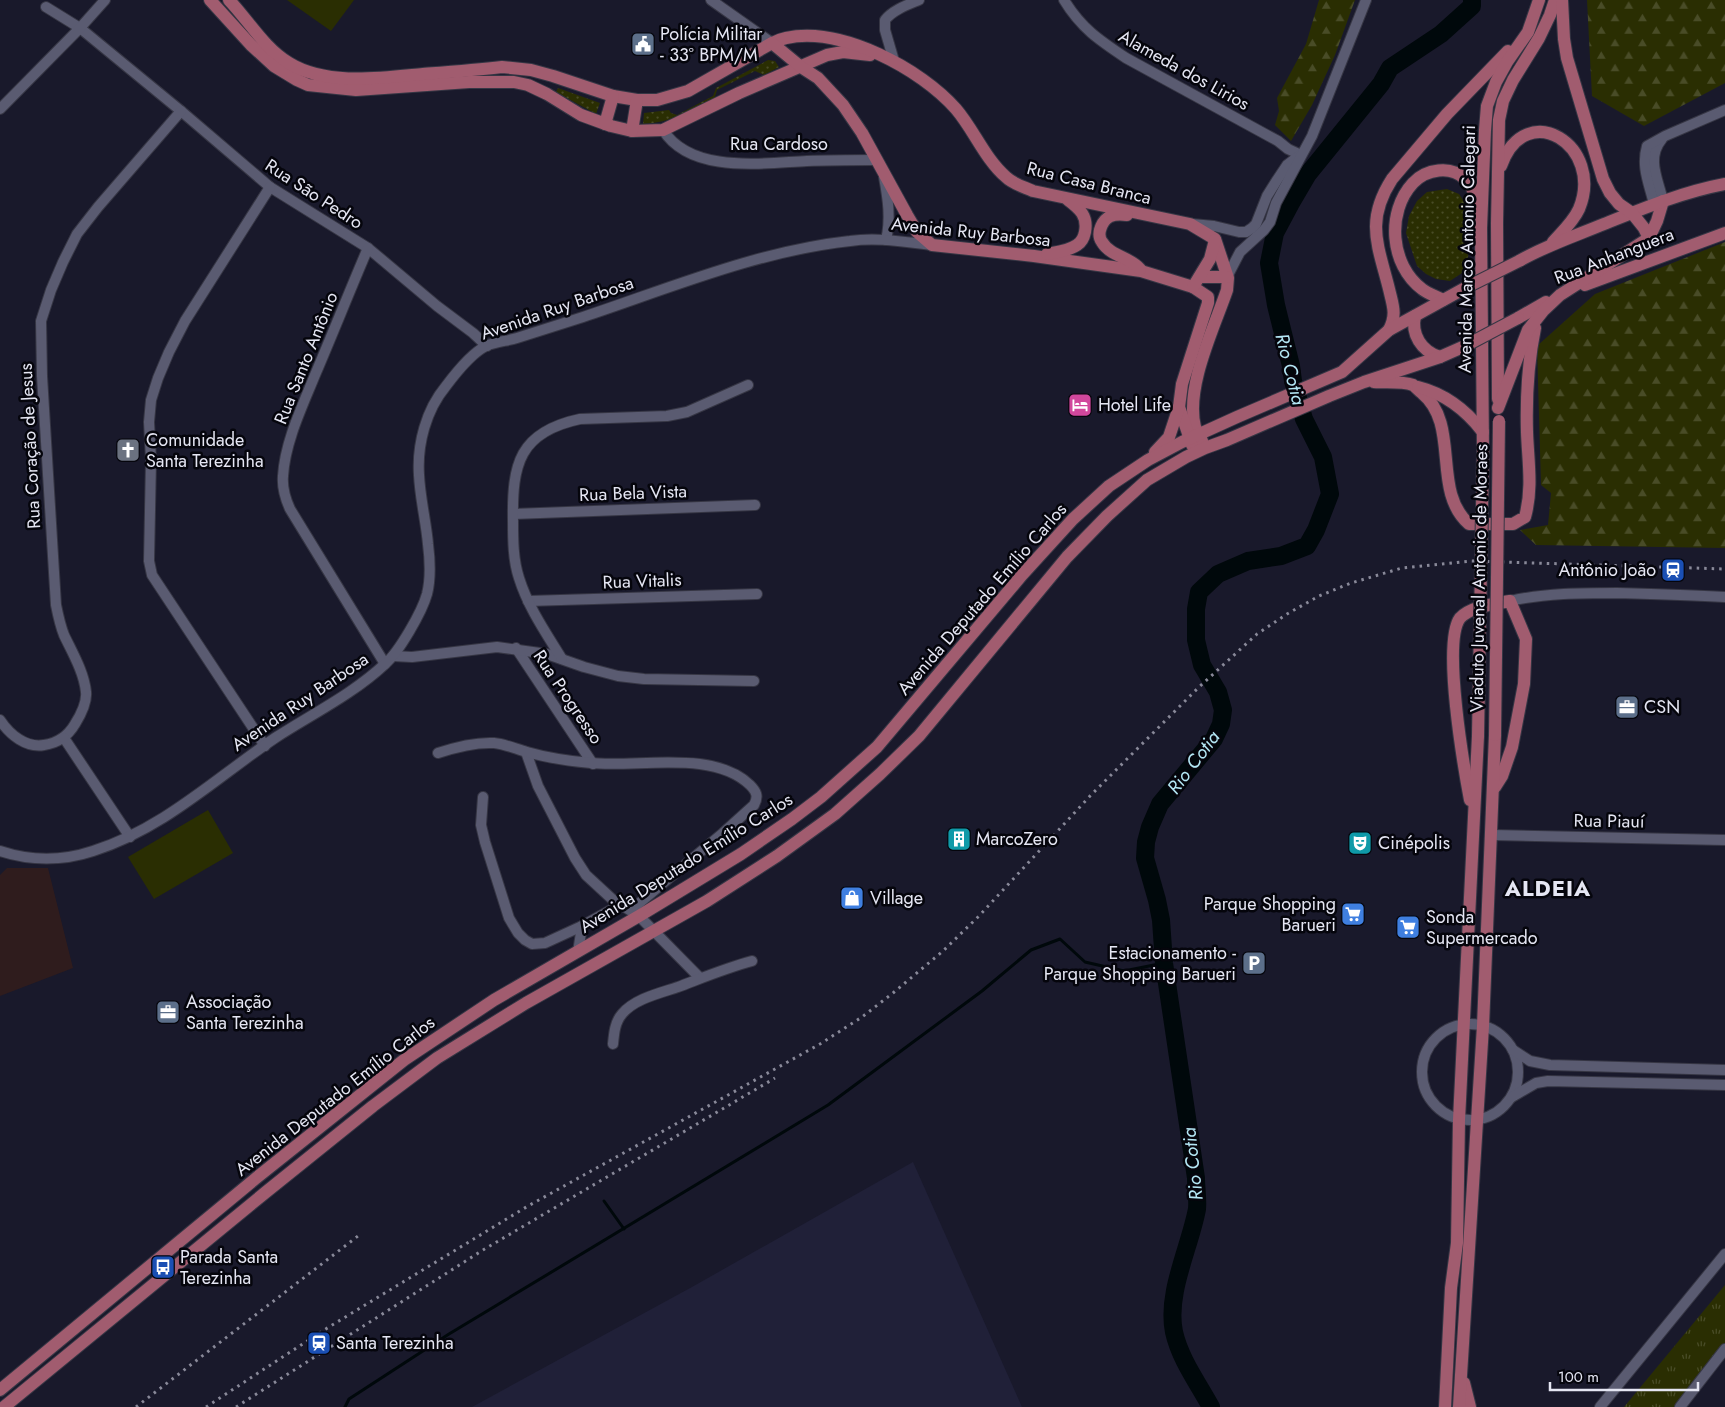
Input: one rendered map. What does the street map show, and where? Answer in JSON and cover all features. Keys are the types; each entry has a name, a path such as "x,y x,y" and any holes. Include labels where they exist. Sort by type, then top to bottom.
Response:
{"main road":[{"path":"210,0 251,45 274,66 308,85 356,90 469,82 514,82 528,85 547,94 581,116 605,124 632,130 664,130"},
{"name":"Rua Casa Branca","path":"229,0 267,45 289,63 314,74 331,77 379,78 515,68 553,76 613,96 637,100 658,100 688,91 772,43 786,38 818,36 851,42 888,59 935,90 955,108 970,127 990,159 1006,178 1033,191 1190,224 1215,239"},
{"name":"Avenida Marco Antonio Calegari","path":"1483,452 1481,228 1484,130 1487,106 1496,82 1507,62 1528,32 1539,0"},
{"name":"Avenida Marco Antonio Calegari","path":"1499,421 1499,120 1503,101 1513,80 1539,38 1555,0"},
{"path":"1562,0 1567,58 1603,179 1614,198 1626,210 1632,213 1649,238"},
{"path":"1389,330 1395,313 1376,233 1375,217 1385,190 1392,179 1447,114 1528,32"},
{"path":"772,43 801,67 818,78 842,104 862,134 917,232 932,245"},
{"name":"Rua Casa Branca","path":"664,130 738,93 827,55 843,52 888,59"},
{"path":"605,124 613,96"},
{"path":"632,130 637,100"},
{"path":"1498,173 1505,155 1513,144 1524,136 1538,132 1552,133 1574,150 1579,158 1583,172 1584,188 1582,200 1573,220 1552,244"},
{"path":"1443,300 1423,290 1407,273 1395,239 1399,204 1414,181 1425,174 1436,170 1460,174 1472,188 1477,200 1481,228"},
{"name":"Rua Anhanguera","path":"1467,287 1552,244 1659,202 1725,184"},
{"path":"1034,256 1070,248 1078,245 1084,238 1086,220 1081,211 1065,198"},
{"path":"1498,408 1522,343 1536,318 1560,295 1649,238 1657,221 1659,202"},
{"path":"1141,271 1136,264 1120,257 1108,248 1102,242 1099,234 1102,223 1108,217 1122,214 1146,218 1154,217"},
{"name":"Rua Anhanguera","path":"1465,346 1560,295 1725,232"},
{"path":"1194,437 1196,428 1194,399 1202,362 1227,290 1227,278 1215,239"},
{"path":"1197,282 1210,259 1215,239"},
{"name":"Avenida Ruy Barbosa","path":"932,245 1034,256 1141,271 1197,282"},
{"path":"1197,282 1227,278"},
{"path":"1148,460 1169,437 1179,406 1182,384 1202,326 1208,297 1197,282"},
{"name":"Avenida Deputado Emílio Carlos","path":"0,1390 255,1179 404,1060 494,1000 578,952 635,913 741,854 792,820 859,765 897,725 1022,575 1073,519 1109,486 1148,460 1194,437 1342,372 1389,330 1467,287"},
{"path":"1415,316 1414,331 1420,342 1431,353 1440,357"},
{"path":"1413,385 1426,396 1440,422 1451,496 1461,517 1468,524 1513,524 1525,517 1529,498 1526,410 1527,380 1536,318"},
{"name":"Avenida Deputado Emílio Carlos","path":"4,1407 266,1192 413,1076 472,1036 653,930 707,901 747,876 835,814 919,736 1085,538 1147,480 1200,451 1329,396 1364,382 1440,357 1465,346"},
{"path":"1364,382 1413,385 1440,394 1452,400 1473,419 1483,432"},
{"path":"1179,406 1200,451"},
{"name":"Viaduto Juvenal Antonio de Moraes","path":"1459,1407 1483,1026 1494,789 1499,421"},
{"name":"Viaduto Juvenal Antonio de Moraes","path":"1474,825 1478,736 1483,452"},
{"path":"1445,1407 1451,1288 1457,1243 1459,1120 1474,825 1458,713 1453,649 1454,633 1461,617 1469,612 1510,601 1526,639 1524,684 1512,747 1502,776 1494,789"},
{"path":"1461,1370 1470,1407"}],"street":[{"path":"0,108 80,28 105,0"},
{"path":"711,0 772,43"},
{"path":"888,59 885,20 900,8 919,0"},
{"name":"Alameda dos Lirios","path":"1064,0 1089,32 1126,58 1301,155"},
{"path":"1227,278 1240,252 1270,222 1276,203 1312,136 1366,0"},
{"name":"Rua São Pedro","path":"46,7 80,28 270,187 368,248 437,306 473,332 487,346"},
{"path":"1659,202 1653,166 1653,155 1657,145 1665,136 1725,110"},
{"name":"Rua Coração de Jesus","path":"64,738 72,730 78,719 86,694 82,675 58,620 56,605 41,321 51,290 77,234 181,111"},
{"name":"Rua Cardoso","path":"664,130 679,147 692,155 710,159 757,164 876,160"},
{"path":"1190,224 1246,232 1256,224 1267,196 1287,165 1301,155"},
{"path":"883,173 889,201 889,223 886,240"},
{"path":"265,746 152,575 149,561 151,460 149,422 151,400 168,352 185,321 270,187"},
{"name":"Avenida Ruy Barbosa","path":"0,851 35,858 71,857 130,837 168,815 265,746 354,688 385,664 421,609 427,594 429,552 418,472 425,424 434,403 444,387 472,358 487,346 531,334 714,273 786,252 853,240 886,240 932,245"},
{"name":"Rua Santo Antônio","path":"368,248 306,399 290,443 282,479 284,496 290,509 385,664"},
{"path":"562,659 528,601 518,577 514,543 512,495 516,469 529,444 553,426 580,419 667,416 687,412 748,385"},
{"name":"Rua Bela Vista","path":"513,514 755,505"},
{"path":"1510,601 1533,596 1576,593 1679,594 1725,597"},
{"name":"Rua Vitalis","path":"528,601 757,594"},
{"path":"392,656 412,657 497,647 516,648 542,652 584,667 618,676 644,679 754,681"},
{"name":"Rua Progresso","path":"516,648 593,764"},
{"path":"0,720 13,735 23,742 34,746 56,742 64,738 130,837"},
{"path":"438,753 467,744 496,743 561,760 593,764 667,762 711,766 724,770 748,783 757,794 757,800 754,804 635,913"},
{"path":"526,752 538,786 575,858 586,875 600,890 620,905 635,913 700,978"},
{"path":"483,797 481,825 485,842 509,918 518,933 525,940 538,945 554,940 620,905"},
{"name":"Rua Piauí","path":"1492,835 1725,840"},
{"path":"578,952 582,926"},
{"path":"613,1044 616,1022 630,1006 700,978 752,961"},
{"path":"1725,1070 1550,1065 1530,1061 1514,1050 1501,1035 1483,1026 1464,1024 1454,1027 1436,1038 1425,1054 1422,1065 1423,1085 1433,1104 1446,1114 1459,1120 1477,1120 1497,1113 1511,1098 1536,1083 1556,1081 1725,1085"},
{"path":"1511,1098 1518,1080 1519,1070 1514,1050"},
{"path":"1600,1407 1725,1254"},
{"path":"1680,1407 1725,1349"}],"shaded area":[{"path":"7,868 48,868 73,968 0,996 0,875"},
{"path":"913,1162 1022,1407 472,1407 692,1287"}],"green space":[{"path":"287,0 354,0 331,31"},
{"path":"1319,0 1355,0 1335,55 1312,105 1291,141 1275,125 1279,111 1277,98 1306,44"},
{"path":"1587,0 1725,0 1725,83 1644,126 1592,96"},
{"path":"768,60 775,61 779,67 764,75 755,71 717,90 714,100 688,113 671,119 643,124 644,113 669,110 677,115 713,96 716,88"},
{"path":"558,88 600,103 596,114 556,92"},
{"path":"1447,189 1459,194 1469,209 1468,269 1450,281 1436,279 1426,274 1417,266 1406,233 1409,216 1417,201 1427,192"},
{"path":"1725,242 1725,548 1536,545 1520,530 1548,525 1551,493 1541,485 1537,346 1595,294"},
{"path":"208,810 233,853 154,899 128,857"},
{"path":"1725,1285 1725,1345 1675,1407 1624,1407"}],"waterway":[{"name":"Rio Cotia","path":"1211,1407 1180,1352 1172,1317 1176,1286 1197,1209 1196,1178 1164,963 1161,920 1145,858 1146,842 1160,804 1214,739 1221,724 1223,710 1218,692 1202,665 1196,640 1196,609 1199,592 1218,574 1248,561 1281,556 1307,546 1316,530 1330,494 1323,457 1304,419 1293,381 1276,305 1269,263 1275,233 1308,174 1381,84 1390,68 1441,34 1472,6 1472,0"},
{"path":"345,1407 349,1399 449,1334 828,1105 982,991 1031,950 1060,939 1085,962 1124,971 1164,963"},
{"path":"604,1201 624,1229"}],"railway":[{"path":"206,1407 324,1330 528,1206 820,1044 862,1017 943,951 979,916 1090,796 1198,688 1257,634 1319,596 1351,583 1402,568 1471,561 1725,569"},
{"path":"236,1407 483,1250 775,1078"},
{"path":"136,1407 358,1236"}],"place":[{"name":"Polícia Militar - 33º BPM/M","path":"643,44"},
{"name":"Hotel Life","path":"1080,405"},
{"name":"Comunidade Santa Terezinha","path":"128,450"},
{"name":"Antônio João","path":"1673,570"},
{"name":"CSN","path":"1627,707"},
{"name":"MarcoZero","path":"959,839"},
{"name":"Cinépolis","path":"1360,843"},
{"name":"Village","path":"852,898"},
{"name":"Parque Shopping Barueri","path":"1353,914"},
{"name":"Sonda Supermercado","path":"1408,927"},
{"name":"Estacionamento - Parque Shopping Barueri","path":"1254,963"},
{"name":"Associação Santa Terezinha","path":"168,1012"},
{"name":"Parada Santa Terezinha","path":"163,1267"},
{"name":"Santa Terezinha","path":"319,1343"}],"district":[{"name":"ALDEIA","path":"1548,888"}]}
